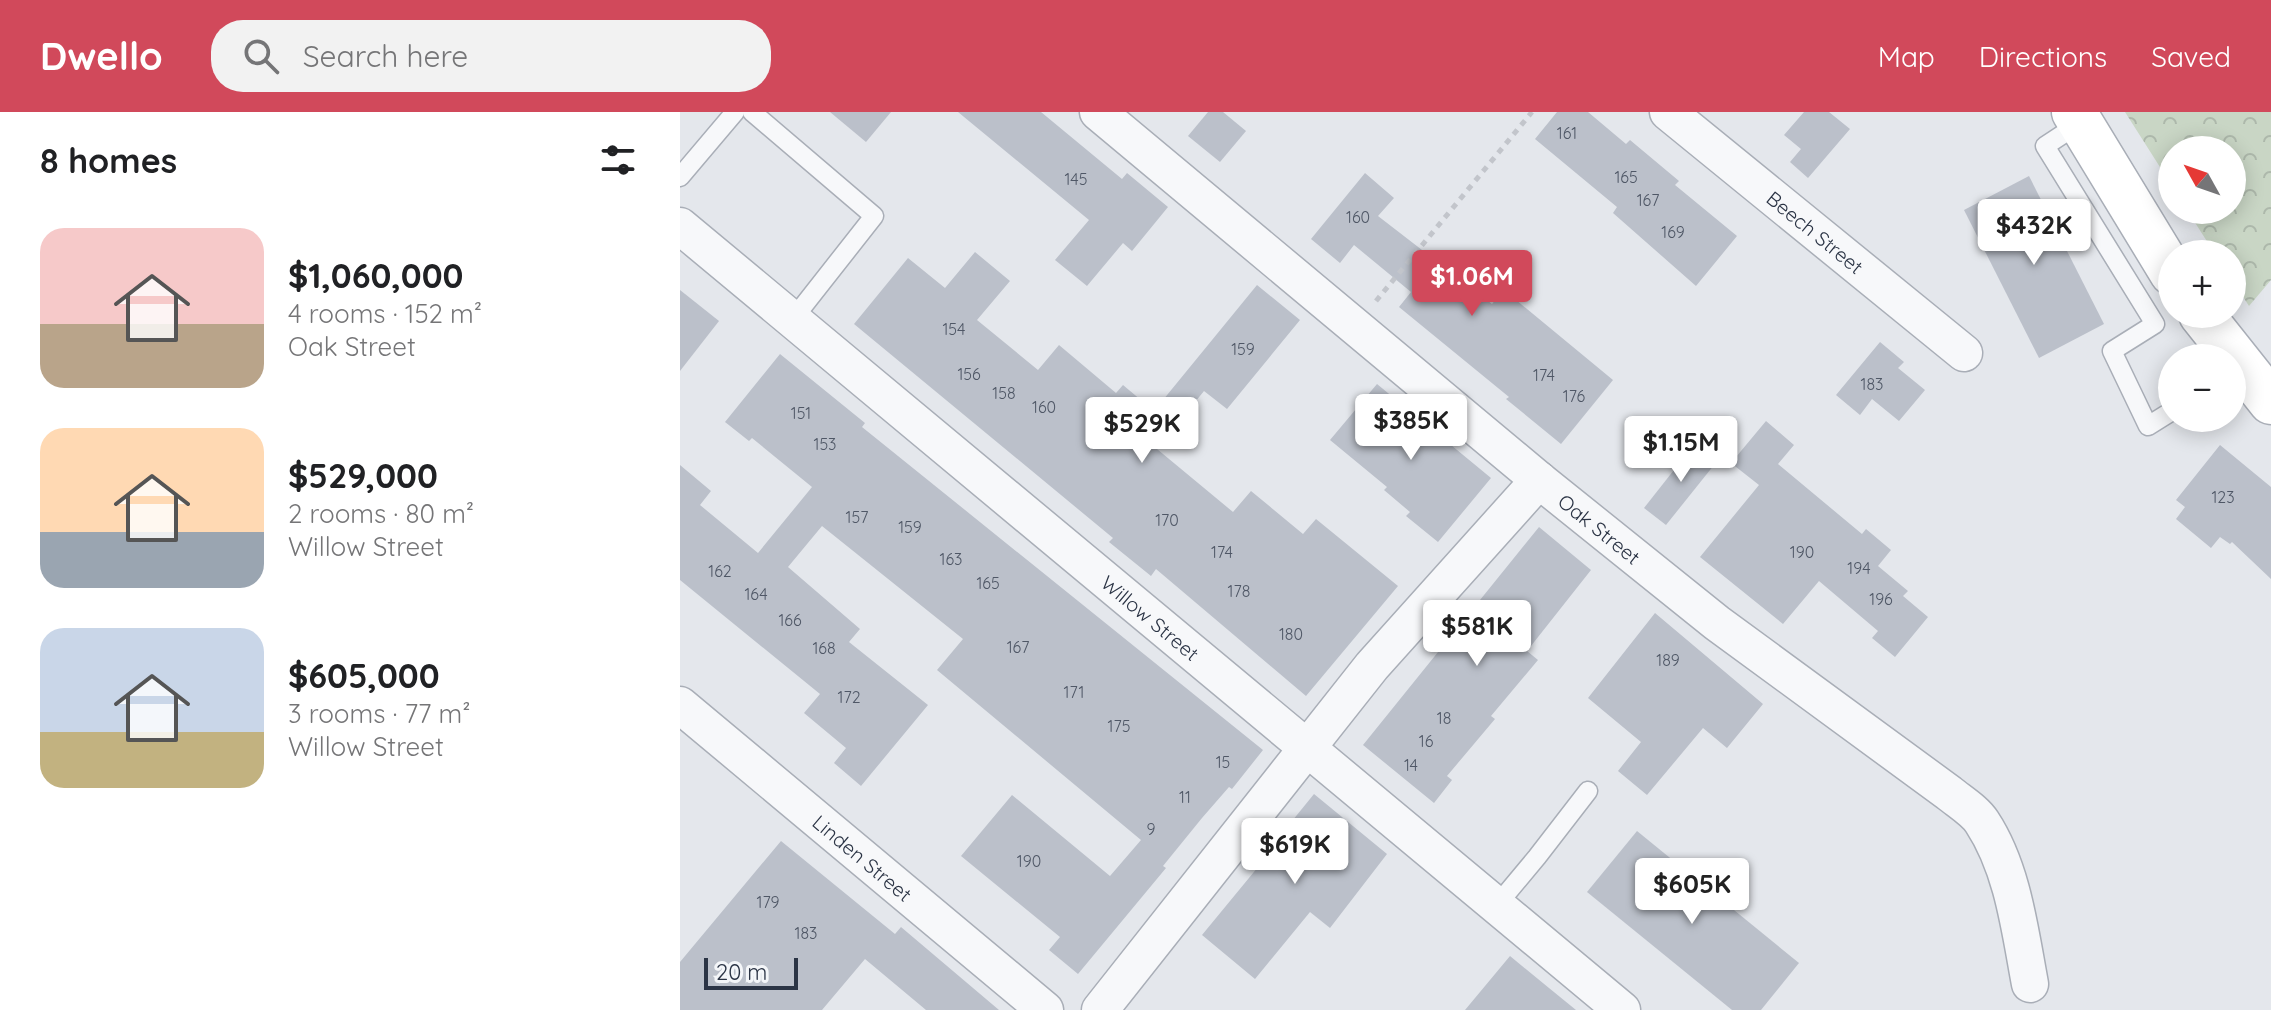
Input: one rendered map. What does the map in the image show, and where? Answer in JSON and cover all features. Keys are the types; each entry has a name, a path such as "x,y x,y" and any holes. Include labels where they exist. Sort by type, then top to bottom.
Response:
{"street":[{"name":"Oak Street","path":"1098,112 1539,480 1717,623 1981,820 2001,862 2016,908 2030,984"},
{"name":"Beech Street","path":"1668,112 1964,353"},
{"path":"2077,118 2158,250"},
{"name":"Willow Street","path":"680,226 1622,1010"},
{"path":"2246,379 2271,402"},
{"path":"1100,1010 1372,666 1539,480"},
{"name":"Linden Street","path":"680,705 1045,1010"}],"lane":[{"path":"680,177 735,112"},
{"path":"752,112 874,216 793,319"},
{"path":"2077,118 2045,146 2155,324"},
{"path":"2158,322 2112,351 2148,426 2158,420"},
{"path":"1497,905 1588,791"}],"path":[{"path":"1355,327 1532,112"}],"green space":[{"path":"2125,112 2271,112 2271,280 2249,306 2246,301 2246,240 2206,240 2196,224 2246,224 2246,136 2158,136 2158,164"}],"building":[{"path":"830,112 891,112 866,142"},
{"path":"958,112 1041,112 1122,179 1127,173 1168,207 1132,251 1123,243 1087,286 1055,260 1089,220"},
{"path":"1208,112 1223,112 1246,131 1220,162 1188,136"},
{"path":"1557,112 1588,112 1626,144 1630,140 1679,181 1675,185 1737,236 1696,286 1613,213 1617,207 1535,139"},
{"path":"1804,112 1829,112 1850,129 1808,178 1790,162 1801,149 1784,135"},
{"path":"1365,173 1394,198 1378,216 1492,304 1504,290 1613,380 1561,444 1399,307 1411,292 1354,245 1340,263 1311,239"},
{"path":"2029,176 2104,324 2039,358 1964,210"},
{"path":"975,252 1010,281 977,320 1038,370 1059,345 1116,393 1123,385 1154,411 1257,285 1300,320 1227,409 1204,391 1157,449 1233,512 1251,491 1303,534 1316,519 1398,586 1306,696 1156,569 1151,576 1109,542 1113,538 854,324 908,258 945,288"},
{"path":"680,290 719,321 680,371"},
{"path":"1880,342 1904,362 1898,368 1925,390 1899,421 1872,399 1860,415 1836,395"},
{"path":"780,354 865,423 862,427 1263,750 1232,789 1229,787 1202,818 1163,866 1166,868 1078,974 1049,950 1060,937 961,856 1012,795 1110,876 1141,840 937,670 963,639 822,526 788,567 860,629 849,642 928,705 861,786 834,763 846,748 804,713 820,694 680,580 680,465 711,491 700,505 758,553 812,487 752,438 749,441 725,422"},
{"path":"1377,384 1491,478 1438,542 1406,516 1410,512 1384,490 1387,487 1330,440"},
{"path":"1766,421 1794,445 1778,464 1862,534 1866,529 1891,550 1878,566 1908,591 1903,596 1928,617 1895,657 1872,638 1878,631 1819,581 1783,624 1700,557 1759,485 1731,463"},
{"path":"1696,442 1718,460 1666,525 1644,508"},
{"path":"2220,445 2271,487 2271,579 2232,542 2230,544 2220,537 2211,548 2176,519 2185,507 2176,500"},
{"path":"1539,527 1591,570 1527,651 1538,660 1491,716 1495,719 1447,776 1452,780 1434,803 1363,745"},
{"path":"1655,613 1763,704 1727,748 1703,728 1647,795 1618,771 1641,742 1588,698"},
{"path":"1314,794 1387,854 1330,928 1310,912 1255,979 1202,935"},
{"path":"1637,831 1799,963 1761,1010 1732,1010 1587,892"},
{"path":"781,841 895,934 901,927 999,1010 926,1010 865,959 822,1010 680,1010 680,962"},
{"path":"1510,956 1549,988 1576,1010 1465,1010"}]}
